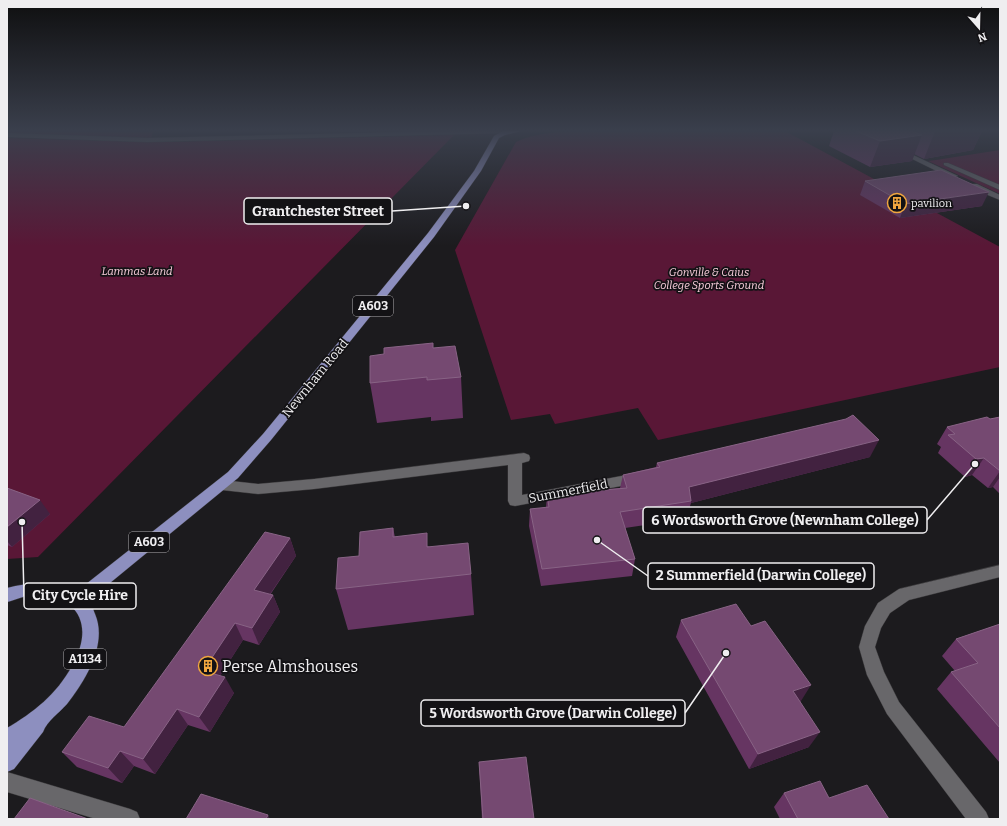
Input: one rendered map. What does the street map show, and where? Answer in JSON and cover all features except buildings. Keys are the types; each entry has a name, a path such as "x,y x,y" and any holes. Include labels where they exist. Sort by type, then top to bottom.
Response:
{"main road":[{"name":"Newnham Road","path":"78,600 233,475 267,437 431,235 478,170"},
{"path":"7,595 29,589 54,590 78,600"},
{"name":"A1134","path":"7,762 40,719 67,690 87,656 92,627 88,611 78,600"},
{"name":"A1134","path":"7,738 40,719"}],"street":[{"path":"944,170 1000,198"},
{"path":"956,170 1000,188"},
{"name":"Summerfield","path":"222,485 258,489 520,459 515,501 646,476"},
{"path":"978,819 893,708 876,675 867,647 873,626 884,608 905,594 1000,572"},
{"path":"7,782 97,814 130,819"}],"green space":[{"name":"Lammas Land","path":"7,170 420,170 38,557 7,559"},
{"name":"Gonville & Caius College Sports Ground","path":"500,170 856,170 1000,247 1000,367 658,440 638,408 555,424 550,414 511,420 455,250"},
{"path":"947,170 1000,170 1000,194"}],"place":[{"name":"pavilion","path":"897,203"},
{"name":"Grantchester Street","path":"466,206"},
{"name":"6 Wordsworth Grove (Newnham College)","path":"975,464"},
{"name":"City Cycle Hire","path":"22,522"},
{"name":"2 Summerfield (Darwin College)","path":"597,540"},
{"name":"5 Wordsworth Grove (Darwin College)","path":"726,653"},
{"name":"Perse Almshouses","path":"208,666"}]}
